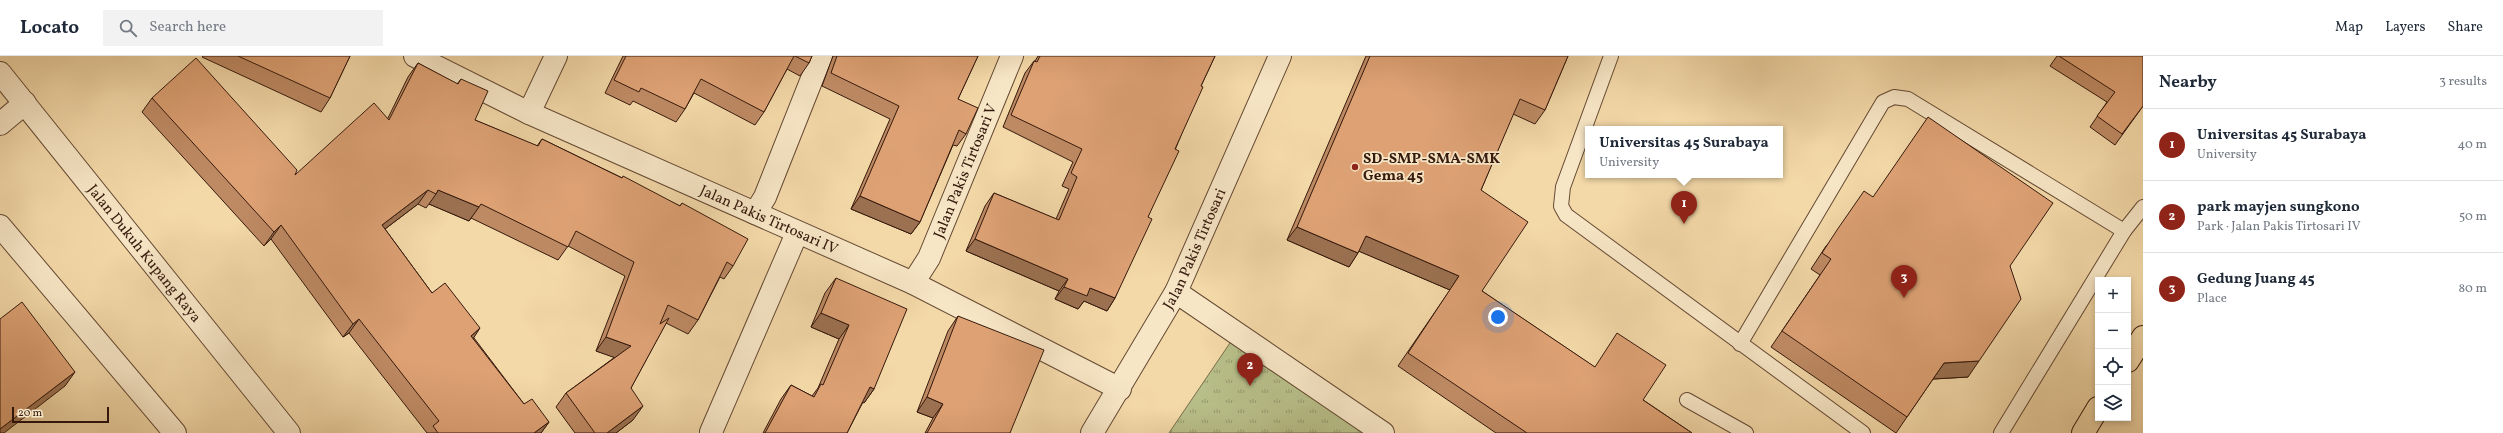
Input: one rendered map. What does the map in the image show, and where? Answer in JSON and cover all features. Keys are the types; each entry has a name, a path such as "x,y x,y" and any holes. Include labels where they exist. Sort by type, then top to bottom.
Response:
{"main road":[{"path":"2131,355 2143,337"},
{"path":"2082,433 2095,413"}],"street":[{"name":"Jalan Pakis Tirtosari IV","path":"416,56 529,113 797,233 913,283 1120,389"},
{"path":"529,113 556,56"},
{"path":"755,213 765,197 821,56"},
{"name":"Jalan Pakis Tirtosari V","path":"913,283 929,258 1012,56"},
{"name":"Jalan Pakis Tirtosari","path":"1092,433 1120,389 1176,292 1280,56"},
{"name":"Jalan Dukuh Kupang Raya","path":"0,73 289,433"},
{"path":"0,124 25,103"},
{"path":"0,226 174,433"},
{"path":"711,432 797,233"},
{"path":"1176,292 1383,433"}],"lane":[{"path":"1586,126 1611,56"},
{"path":"1740,344 1883,102 1894,96 1908,99 2124,231"},
{"path":"1585,128 1563,188 1561,206 1566,215 1863,433"},
{"path":"2001,433 2124,231 2143,207"},
{"path":"1687,400 1746,433"}],"green space":[{"path":"1232,340 1366,433 1169,433"}],"building":[{"path":"238,56 350,56 330,98"},
{"path":"626,56 794,56 764,112 701,79 685,109 641,88 639,92 614,80"},
{"path":"795,56 812,56 809,63"},
{"path":"837,56 978,56 958,99 978,108 966,134 959,130 920,222 860,196 899,106 831,73"},
{"path":"1040,56 1215,56 1201,86 1203,87 1175,149 1179,151 1148,217 1152,219 1115,298 1090,288 1087,296 1064,287 1068,279 975,239 994,193 1059,220 1077,177 1071,173 1082,149 1011,115 1034,61 1037,62"},
{"path":"1370,56 1568,56 1545,110 1520,99 1481,190 1528,222 1482,291 1595,367 1617,333 1666,365 1643,400 1692,433 1527,433 1408,353 1459,276 1366,236 1358,253 1297,227"},
{"path":"2059,56 2143,56 2143,106 2122,134 2097,116 2115,92"},
{"path":"196,58 297,170 295,175 374,103 389,120 418,63 458,84 461,79 488,91 475,120 538,146 542,139 622,178 623,176 680,206 682,203 748,239 733,266 727,262 698,320 668,305 660,324 669,318 631,388 643,406 607,433 595,433 566,393 631,346 606,337 634,262 576,231 568,247 481,204 479,207 438,190 436,194 428,190 382,225 432,293 445,283 480,328 471,336 524,404 532,399 549,422 534,433 438,433 433,426 439,421 359,319 353,324 281,225 274,232 152,98"},
{"path":"1928,117 2053,203 2010,266 2021,299 1979,361 1944,363 1907,417 1782,331 1831,259 1822,253 1837,230 1864,191 1873,197"},
{"path":"836,278 907,309 874,389 870,387 847,433 765,433 791,385 814,397 821,384 823,385 849,325 821,313"},
{"path":"22,302 75,372 0,429 0,319"},
{"path":"958,316 1044,350 1010,433 927,433 943,404 927,397"}],"place":[{"name":"SD-SMP-SMA-SMK Gema 45","path":"1355,167"},
{"name":"Universitas 45 Surabaya","path":"1684,224"},
{"name":"Gedung Juang 45","path":"1904,298"},
{"name":"park mayjen sungkono","path":"1250,386"}]}
